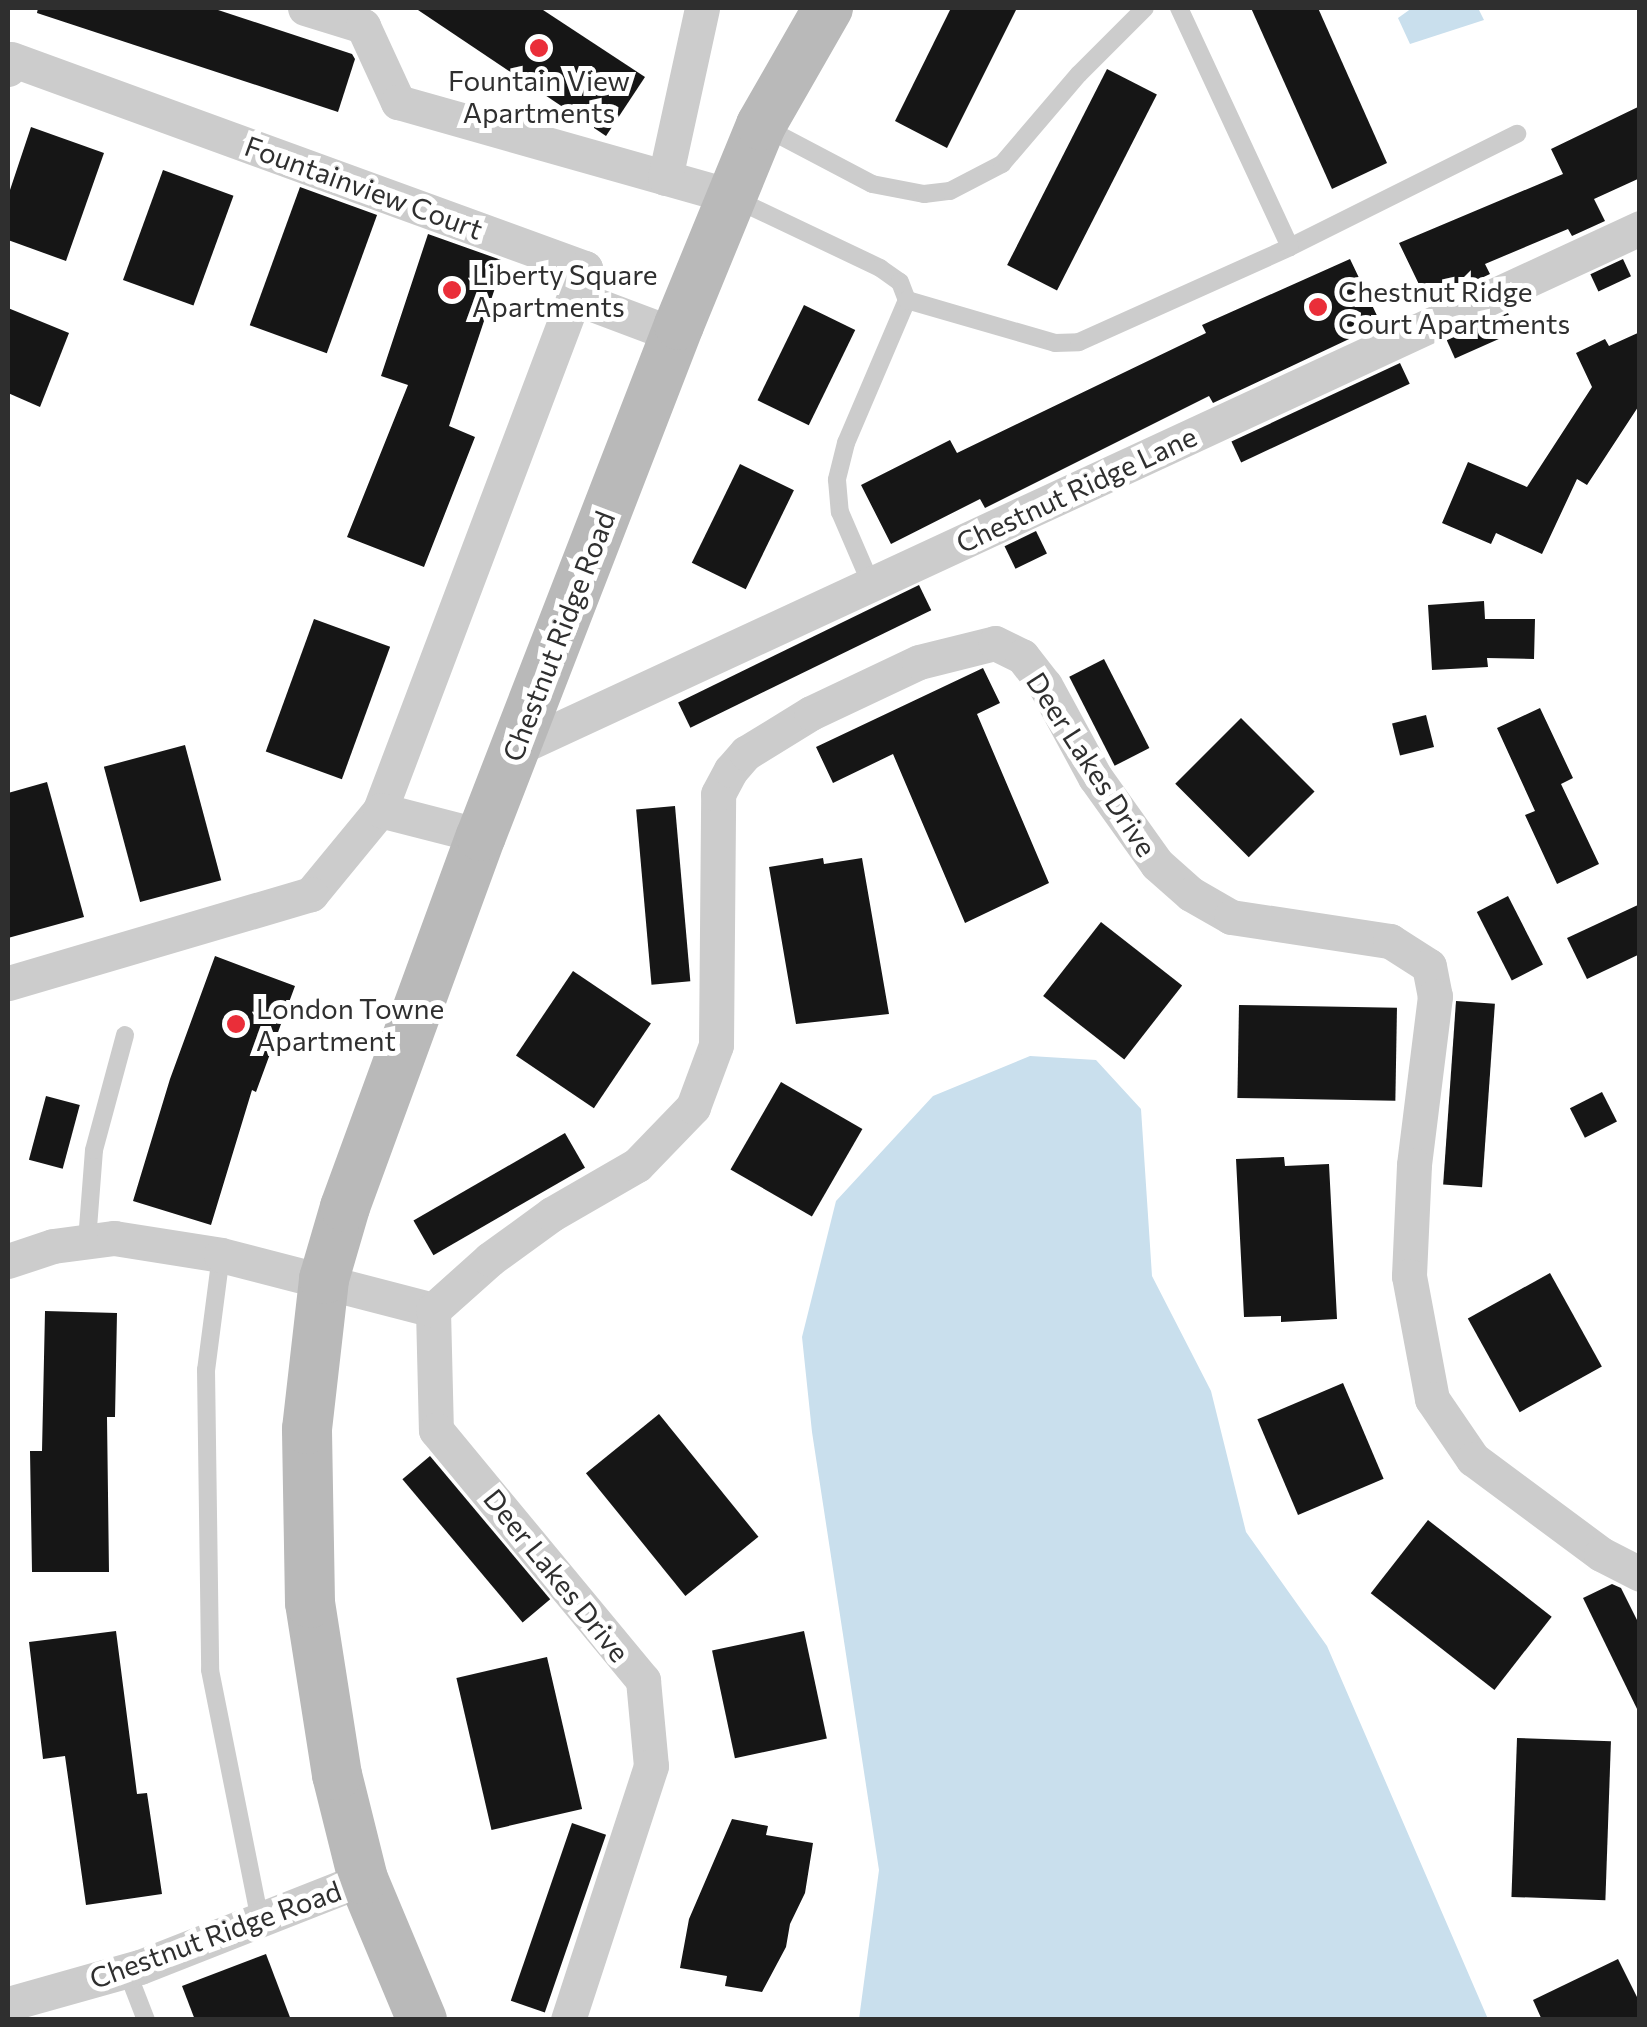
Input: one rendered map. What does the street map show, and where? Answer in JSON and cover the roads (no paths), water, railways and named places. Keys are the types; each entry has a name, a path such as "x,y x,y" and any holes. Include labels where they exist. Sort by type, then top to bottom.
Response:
{"street":[{"path":"305,8 369,17 398,102 730,196"},
{"path":"665,178 702,8"},
{"name":"Chestnut Ridge Road","path":"422,2020 364,1879 336,1775 310,1603 307,1429 324,1279 345,1206 513,750 730,196 761,125 828,8"},
{"name":"Fountainview Court","path":"10,64 585,268 574,298"},
{"name":"Chestnut Ridge Lane","path":"513,750 1640,228"},
{"path":"8,983 310,894 380,810 574,298 675,336"},
{"name":"Deer Lakes Drive","path":"568,2020 651,1766 643,1680 436,1430 432,1310 490,1259 552,1214 636,1166 692,1107 716,1045 718,794 746,752 811,713 919,662 995,643 1022,656 1095,778 1157,864 1191,894 1231,917 1390,941 1429,966 1436,996 1414,1165 1409,1276 1432,1399 1473,1459 1601,1554 1640,1574"},
{"path":"380,810 481,836"},
{"path":"8,1261 53,1246 114,1238 221,1255 432,1310"},
{"name":"Chestnut Ridge Road","path":"8,2006 128,1970 364,1879"}],"lane":[{"path":"761,125 872,184 924,194 950,190 1002,164 1079,74 1145,8"},
{"path":"1178,8 1290,248"},
{"path":"908,300 1054,343 1079,342 1290,248 1517,134"},
{"path":"730,196 880,268 900,282 908,300 846,443 837,480 840,512 870,584"},
{"path":"87,1241 94,1150 125,1035"},
{"path":"221,1255 206,1370 210,1670 260,1920"},
{"path":"128,1970 146,2020"},
{"path":"8,2006 12,2020"}],"water":[{"path":"1412,8 1478,8 1484,20 1410,44 1398,18"},
{"path":"1030,1056 1096,1060 1141,1109 1152,1276 1211,1391 1246,1532 1327,1646 1488,2019 859,2019 879,1870 812,1432 802,1337 836,1201 933,1096"}],"place":[{"name":"Fountain View Apartments","path":"539,48"},
{"name":"Liberty Square Apartments","path":"452,290"},
{"name":"Chestnut Ridge Court Apartments","path":"1318,307"},
{"name":"London Towne Apartment","path":"236,1024"}]}
